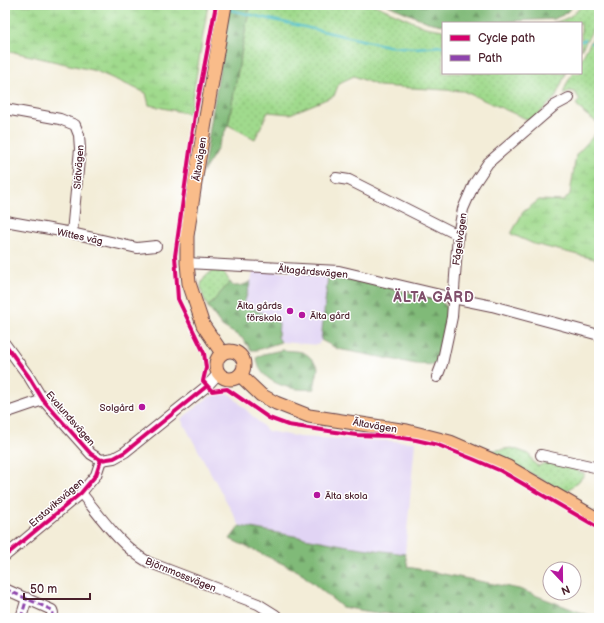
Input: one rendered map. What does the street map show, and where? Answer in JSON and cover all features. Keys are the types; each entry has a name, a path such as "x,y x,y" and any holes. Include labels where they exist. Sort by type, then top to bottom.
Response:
{"main road":[{"name":"Ältavägen","path":"222,353 203,325 189,283 187,236 196,170 225,5"},
{"path":"230,351 241,356 244,364 240,375 231,379 218,374 216,362 217,358 222,353 230,351"},
{"name":"Ältavägen","path":"240,375 261,395 276,403 309,416 392,428 450,442 508,467 599,520"}],"street":[{"name":"Fågelvägen","path":"437,377 442,364 452,317 458,235 463,209 474,184 488,163 554,106 570,98"},
{"name":"Slätvägen","path":"5,109 60,119 75,125 79,135 80,149 72,234"},
{"path":"336,178 349,180 458,235"},
{"name":"Wittes väg","path":"5,221 137,248 156,246"},
{"name":"Ältagårdsvägen","path":"187,263 340,271 492,306 599,335"},
{"name":"Evalundsvägen","path":"5,344 29,377 43,400 91,454 100,460"},
{"path":"100,460 114,458 125,452 207,386 218,374"},
{"path":"5,413 43,400"},
{"path":"541,455 599,468"},
{"name":"Erstaviksvägen","path":"5,556 81,493 96,474 100,460"},
{"name":"Björnmossvägen","path":"81,493 136,556 258,604 279,618"},
{"path":"5,589 52,610 53,613 51,618"},
{"path":"21,618 27,598"}],"shaded area":[{"name":"Älta gårds förskola","path":"254,270 328,275 321,340 318,345 281,342 278,337 244,304"},
{"name":"Älta skola","path":"224,393 231,395 268,431 299,437 415,442 405,554 348,546 240,526 181,419 209,397"}],"green space":[{"path":"5,5 208,5 190,114 149,105 146,93 96,71 5,50"},
{"path":"230,5 250,5 228,125 215,153 203,172"},
{"path":"250,5 375,5 425,27 442,30 442,74 566,74 555,98 531,121 463,91 379,86 354,76 339,83 334,96 290,114 268,112 255,139 228,125"},
{"path":"388,5 574,5 565,14 554,19 496,22 442,22 442,25 428,22"},
{"path":"582,5 599,5 599,11 595,23 582,48 582,22 556,22 569,17"},
{"path":"599,26 599,124 584,113 576,104 580,100 575,92 569,91 563,94 572,74 582,74 582,58"},
{"path":"599,130 599,260 534,244 511,234 523,212 539,200 564,201 570,194 576,155"},
{"path":"216,269 220,269 230,282 208,307 201,290 201,285 205,277"},
{"path":"328,275 348,278 440,300 446,306 450,317 437,365 416,364 338,349 321,340"},
{"path":"251,281 244,304 279,323 278,337 281,342 257,350 251,350 242,338 222,326 208,307 230,282 233,286 236,286"},
{"path":"282,350 303,352 314,361 318,367 314,389 299,389 284,386 270,380 264,375 259,368 256,358 263,354"},
{"path":"512,448 529,454 534,463 538,466 551,461 556,461 585,474 578,482 565,492 489,451"},
{"path":"240,526 348,546 405,554 408,567 519,589 542,598 542,601 550,601 595,618 433,618 377,613 342,607 298,571 230,539"}],"waterway":[{"path":"230,10 388,46 415,48 442,46"},
{"path":"592,43 599,48"}],"marked path":[{"path":"5,589 52,610 53,613 51,618"},
{"path":"21,618 27,598"}],"cycle path":[{"path":"216,5 195,115 175,256 178,299 204,353 206,368 203,381 212,391 227,389 269,418 288,425 356,435 388,436 438,445 501,471 599,528"},
{"path":"5,344 29,377 43,400 91,454 101,460"},
{"path":"101,460 114,458 125,452 207,386"},
{"path":"5,556 81,493 96,475 101,460"}],"place":[{"name":"Älta gårds förskola","path":"290,311"},
{"name":"Älta gård","path":"302,315"},
{"name":"Solgård","path":"142,407"},
{"name":"Älta skola","path":"317,495"}],"district":[{"name":"ÄLTA GÅRD","path":"434,297"}]}
